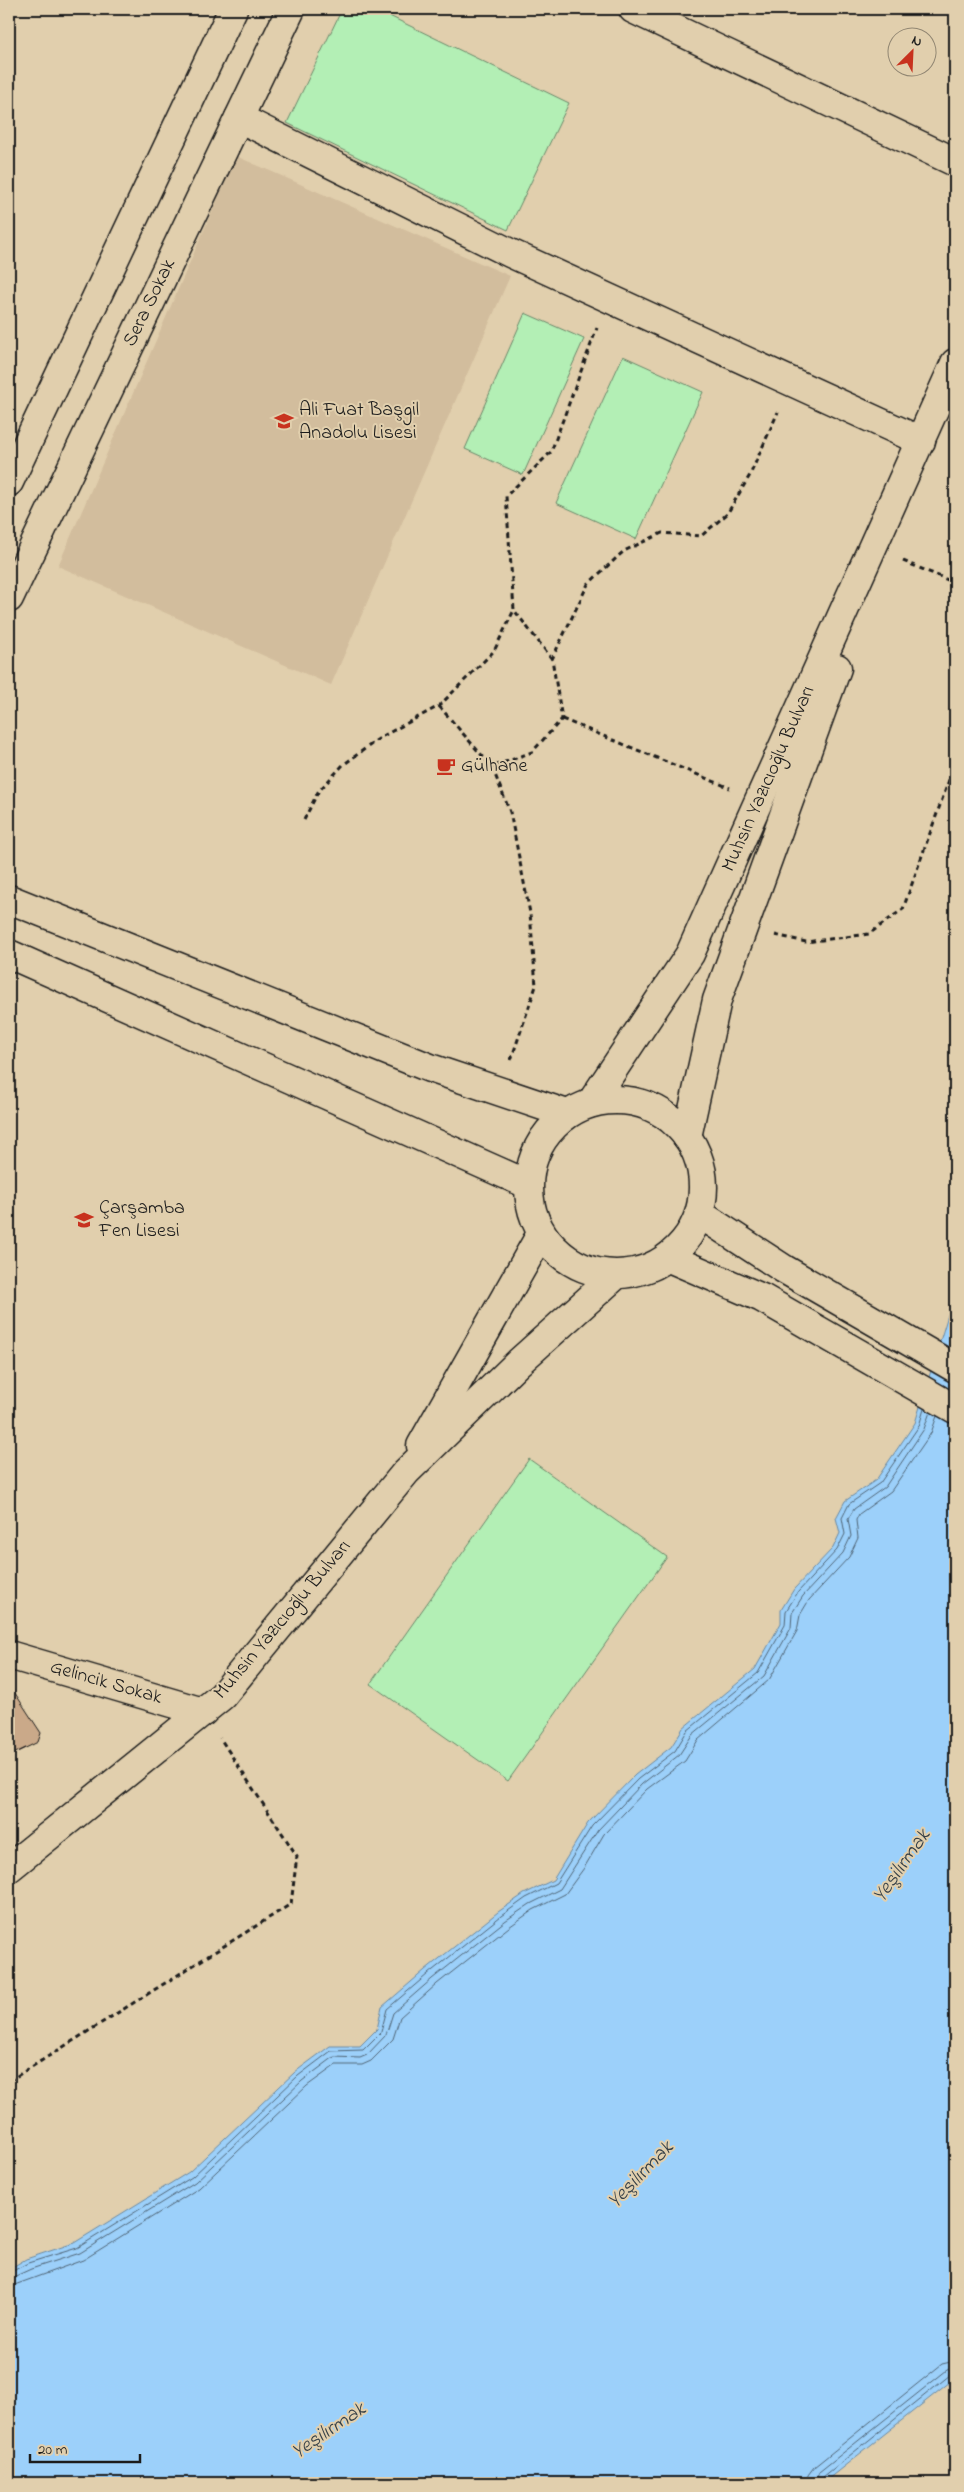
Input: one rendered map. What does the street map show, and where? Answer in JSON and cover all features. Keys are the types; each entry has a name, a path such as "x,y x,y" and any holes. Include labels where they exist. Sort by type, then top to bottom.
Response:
{"main road":[{"path":"9,482 233,9"},
{"name":"Sera Sokak","path":"9,598 291,9"},
{"path":"633,9 955,162"},
{"path":"239,118 510,252 791,383 921,441"},
{"name":"Muhsin Yazıcıoğlu Bulvarı","path":"579,1108 690,954 955,363"},
{"name":"Muhsin Yazıcıoğlu Bulvarı","path":"687,1137 717,1000 921,441"},
{"path":"9,899 430,1068 500,1092 579,1108 619,1100 645,1105 669,1117 687,1137 700,1161 704,1187 700,1214 688,1238 669,1258 643,1271 615,1276 587,1270 562,1257 541,1234 531,1211 527,1184 533,1156 547,1132 579,1108"},
{"path":"9,954 527,1184"},
{"path":"700,1214 784,1269 955,1368"},
{"name":"Muhsin Yazıcıoğlu Bulvarı","path":"406,1472 541,1234"},
{"path":"669,1258 762,1298 955,1409"},
{"name":"Muhsin Yazıcıoğlu Bulvarı","path":"9,1868 222,1696 406,1472 519,1362 615,1276"},
{"name":"Gelincik Sokak","path":"9,1655 203,1712"}],"path":[{"path":"304,820 318,792 342,764 381,737 439,706 494,651 514,610 506,496 551,452 608,298"},
{"path":"552,659 588,584 624,551 662,533 701,536 727,514 750,475 791,383"},
{"path":"879,552 955,583"},
{"path":"514,610 552,659 562,719"},
{"path":"439,706 492,767 510,812 530,914 536,986 500,1092"},
{"path":"562,719 760,800"},
{"path":"492,767 532,752 562,719"},
{"path":"743,928 806,942 869,934 903,908 955,764"},
{"path":"9,2081 291,1904 297,1856 203,1712"}],"shaded area":[{"name":"Ali Fuat Başgil Anadolu Lisesi","path":"236,156 510,276 331,685 58,566"}],"green space":[{"path":"342,9 375,9 569,103 508,230 287,123"},
{"path":"525,313 584,339 523,475 465,449"},
{"path":"623,356 703,392 636,539 556,503"},
{"path":"529,1459 667,1557 508,1781 370,1684"}],"water":[{"name":"Yeşilırmak","path":"955,1292 955,2378 823,2483 9,2483 9,2269 26,2259 74,2243 189,2172 295,2072 330,2046 360,2046 377,2029 382,2007 425,1970 498,1912 524,1894 553,1880 588,1823 635,1775 671,1747 683,1728 755,1669 781,1623 781,1610 794,1589 833,1548 840,1533 836,1518 845,1501 876,1480 915,1423"}],"building":[{"path":"9,1684 41,1733 38,1742 9,1756"}],"place":[{"name":"Ali Fuat Başgil Anadolu Lisesi","path":"284,421"},
{"name":"Gülhane","path":"446,766"},
{"name":"Çarşamba Fen Lisesi","path":"84,1220"}]}
